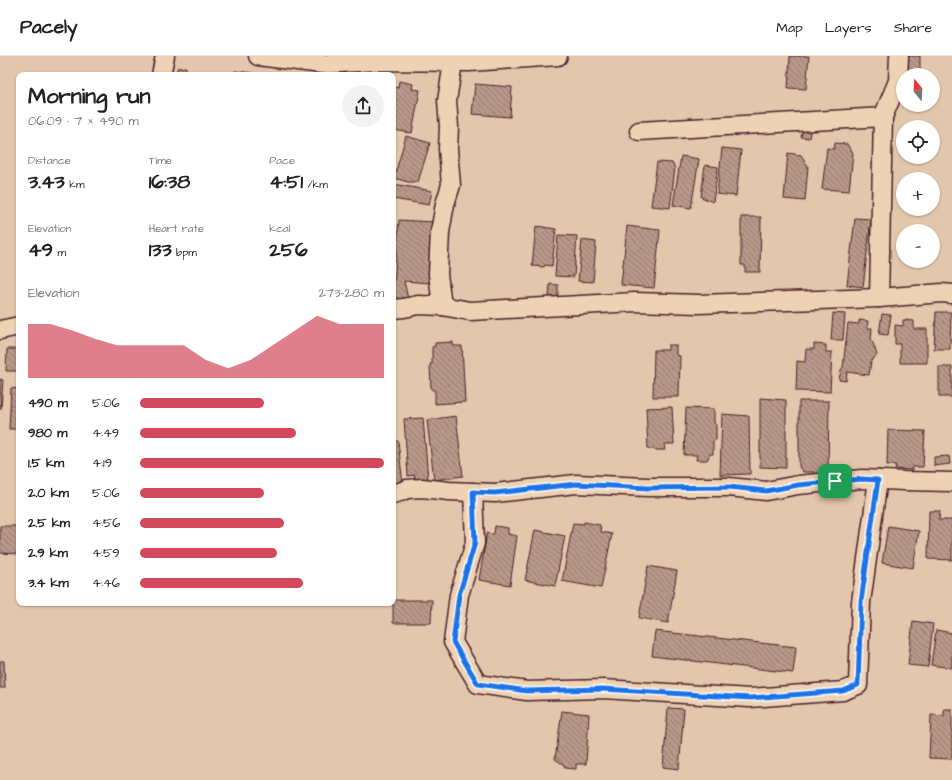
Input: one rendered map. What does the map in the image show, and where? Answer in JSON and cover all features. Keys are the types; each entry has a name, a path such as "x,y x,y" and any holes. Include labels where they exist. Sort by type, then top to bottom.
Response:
{"street":[{"path":"162,72 165,56"},
{"path":"258,56 322,64 377,61 469,62 558,56"},
{"path":"880,298 883,118 898,81 900,56"},
{"path":"442,306 438,274 440,232 445,204 451,185 448,149 449,128 447,101 453,62"},
{"path":"639,131 883,118"},
{"path":"396,309 418,305 442,306 470,311 636,302 698,304 880,298 942,293 952,294"},
{"path":"0,330 16,327"},
{"path":"396,493 407,489 422,488 495,493 576,484 648,488 729,487 766,491 798,485 862,479 952,482"},
{"path":"473,492 475,543 459,595 453,642 478,684 527,691 603,689 750,698 843,691 858,685 861,602 878,480"}],"building":[{"path":"790,56 809,56 806,89 788,88"},
{"path":"904,56 920,56 920,68 904,68"},
{"path":"186,67 186,72 178,72 177,68"},
{"path":"399,81 413,84 412,89 420,90 412,133 396,130 396,87 398,88"},
{"path":"475,84 512,87 510,117 472,114"},
{"path":"803,127 811,127 809,138 801,137"},
{"path":"406,136 430,143 418,182 408,182 396,179 396,171"},
{"path":"835,143 847,144 853,153 849,191 822,189 827,148 834,149"},
{"path":"722,148 741,150 736,196 717,194"},
{"path":"788,153 801,155 808,166 805,201 784,199"},
{"path":"681,156 699,159 691,208 673,205"},
{"path":"657,162 672,163 675,168 670,208 651,206"},
{"path":"705,165 718,167 713,202 701,197"},
{"path":"396,184 432,191 429,205 396,200"},
{"path":"741,217 761,217 760,272 745,272 745,265 741,265"},
{"path":"855,218 871,219 863,287 847,285"},
{"path":"399,220 433,222 429,283 404,281 408,299 396,298 396,259"},
{"path":"536,226 556,229 552,266 532,266"},
{"path":"627,226 660,230 654,288 621,285"},
{"path":"558,235 577,236 574,277 555,276"},
{"path":"582,240 596,242 593,282 578,281"},
{"path":"550,284 558,285 558,298 549,297"},
{"path":"936,312 951,312 950,349 934,349"},
{"path":"833,313 845,314 843,340 831,340"},
{"path":"882,314 891,315 888,335 879,334"},
{"path":"859,320 868,321 867,328 872,328 871,340 877,355 871,361 869,375 847,372 846,381 839,380 843,367 848,323 859,324"},
{"path":"903,320 914,321 914,329 927,329 927,363 900,363 900,344 895,344 895,325 903,326"},
{"path":"453,342 453,346 462,346 465,402 435,404 435,391 431,389 430,364 432,364 432,347 435,346 435,343"},
{"path":"814,344 826,345 826,352 832,352 830,392 796,391 797,361 805,362 806,349 814,349"},
{"path":"668,345 676,345 676,355 680,356 679,397 653,397 654,350 668,350"},
{"path":"7,349 16,349 16,371 6,371"},
{"path":"939,367 952,367 952,397 939,397"},
{"path":"0,379 3,380 1,409 0,409"},
{"path":"11,388 16,389 16,429 9,429"},
{"path":"760,398 786,400 786,468 760,467"},
{"path":"799,401 829,401 828,477 814,477 814,472 803,472 799,467"},
{"path":"672,407 674,444 664,444 665,450 648,449 646,408"},
{"path":"686,408 714,409 716,440 713,441 713,454 710,454 707,460 696,460 697,455 684,455"},
{"path":"722,414 749,416 750,474 720,475"},
{"path":"456,416 463,476 434,480 427,420"},
{"path":"423,418 428,479 414,480 415,475 408,476 404,419"},
{"path":"888,430 925,431 923,467 912,467 912,470 895,469 896,465 887,465"},
{"path":"396,441 398,441 403,485 396,486"},
{"path":"949,456 950,464 934,466 934,457"},
{"path":"929,511 940,511 939,520 952,520 952,560 928,559"},
{"path":"584,522 600,525 601,532 612,534 601,588 562,581 573,523 584,524"},
{"path":"0,526 16,526 16,554 0,553"},
{"path":"495,526 508,528 508,534 517,536 510,585 479,580 487,533 494,534"},
{"path":"888,526 919,531 913,568 882,563"},
{"path":"535,530 565,536 555,586 525,580"},
{"path":"648,566 677,571 668,623 639,618"},
{"path":"396,600 432,600 431,623 393,623 393,606 396,606"},
{"path":"913,621 933,624 928,667 908,665"},
{"path":"936,630 952,633 952,668 931,665"},
{"path":"655,631 796,647 793,673 652,656"},
{"path":"0,661 4,661 5,688 0,688"},
{"path":"668,708 684,709 679,769 663,767"},
{"path":"944,709 952,709 952,759 929,758 931,715 944,716"},
{"path":"562,711 589,714 586,764 576,764 576,769 565,768 564,765 555,759"}],"route":[{"path":"862,479 878,480 861,602 858,685 843,691 750,698 603,689 527,691 478,684 453,642 459,595 475,543 473,492 495,493 576,484 648,488 729,487 766,491 798,485 835,481 862,479"}]}
